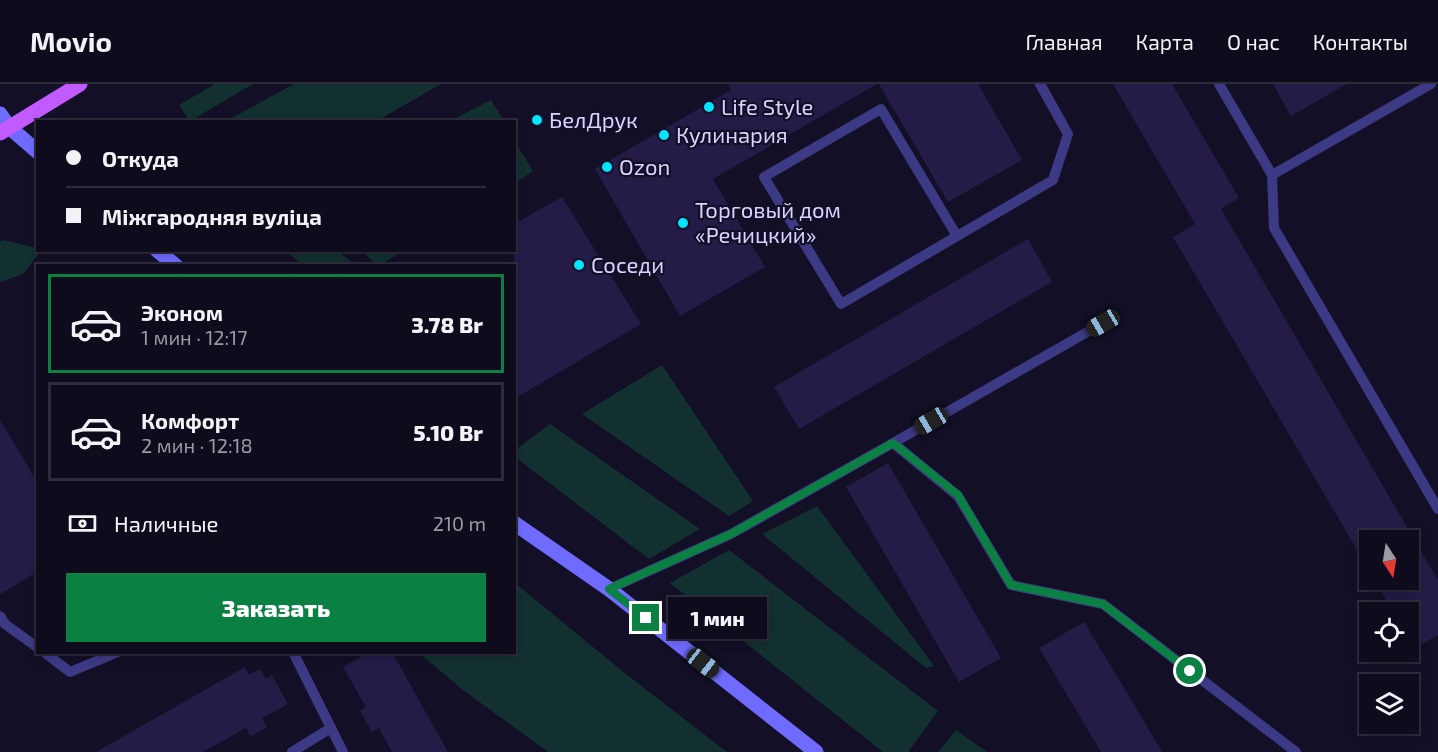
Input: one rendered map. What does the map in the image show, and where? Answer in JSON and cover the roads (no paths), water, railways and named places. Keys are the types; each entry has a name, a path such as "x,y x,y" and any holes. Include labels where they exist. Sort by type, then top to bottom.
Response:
{"main road":[{"path":"36,150 3,125 81,84"},
{"path":"159,252 174,264"},
{"path":"516,524 609,589 816,752"}],"lane":[{"path":"957,236 881,109 764,177 841,304 1053,180 1068,134 1040,84"},
{"path":"1219,84 1272,175 1274,228 1438,509"},
{"path":"1272,175 1431,84"},
{"path":"609,589 731,534 1103,323"},
{"path":"893,443 958,495 1011,585 1103,604 1296,752"},
{"path":"0,616 5,624 36,647"},
{"path":"47,654 70,672 113,654"},
{"path":"294,654 343,752"},
{"path":"292,752 331,728"}],"place":[{"name":"Life Style","path":"709,107"},
{"name":"БелДрук","path":"537,120"},
{"name":"Кулинария","path":"664,135"},
{"name":"Ozon","path":"607,167"},
{"name":"Торговый дом «Речицкий»","path":"683,223"},
{"name":"Соседи","path":"579,265"}]}
